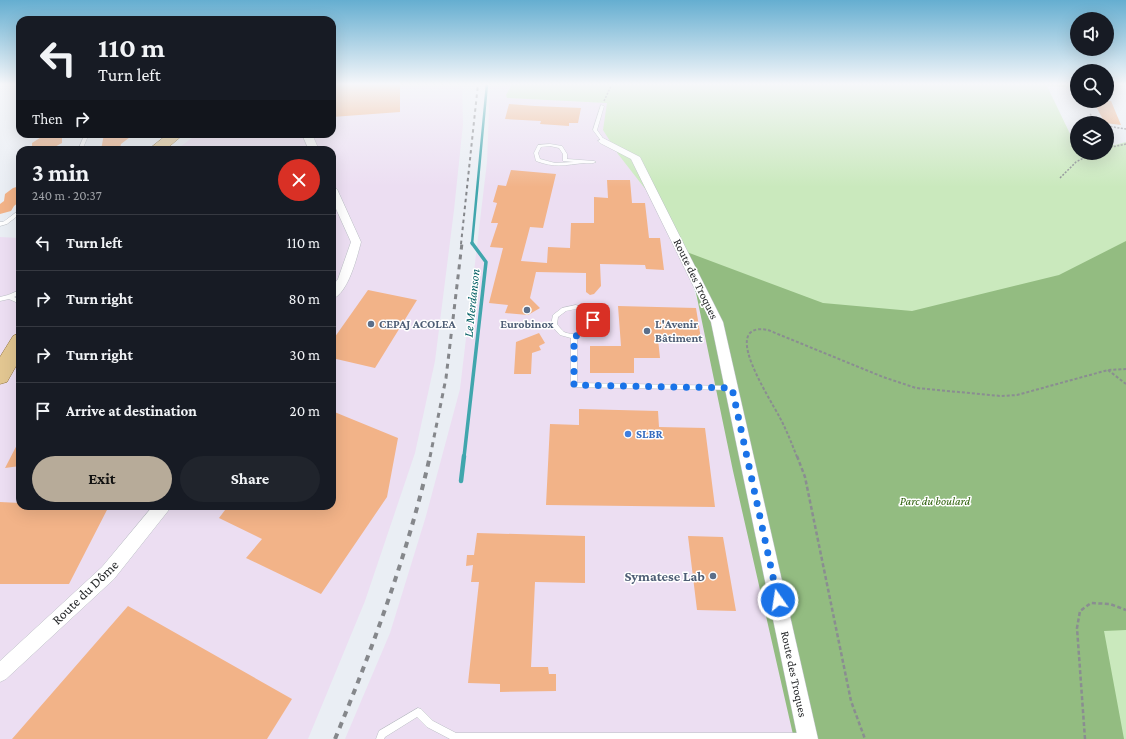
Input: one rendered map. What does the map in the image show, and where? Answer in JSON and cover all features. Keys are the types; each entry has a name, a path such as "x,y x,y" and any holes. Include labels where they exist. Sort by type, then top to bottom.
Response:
{"main road":[{"path":"161,146 172,138"},
{"path":"174,146 184,138"},
{"path":"0,376 16,348"}],"street":[{"name":"Route des Troques","path":"603,141 635,157 717,322 808,738"},
{"path":"336,198 356,242 343,280 336,290"},
{"name":"Route du Dôme","path":"0,673 108,574 160,510"}],"lane":[{"name":"Route des Troques","path":"599,118 596,130 603,141"},
{"path":"584,162 571,165 544,163 538,160 536,152 540,146 550,145 560,147 565,154 565,160 594,162"},
{"path":"0,224 5,223 16,215"},
{"path":"0,299 9,298 16,294"},
{"path":"9,298 16,301"},
{"path":"576,307 582,309 591,316 593,320 591,329 586,333 574,336 562,333 554,325 555,316 564,309 576,307"},
{"path":"574,336 574,385 732,388"},
{"path":"380,739 382,734 418,712 430,724 455,737 808,738"}],"path":[{"path":"1114,127 1126,129"},
{"path":"1114,147 1126,144"},
{"path":"1060,178 1080,160"},
{"path":"865,739 851,701 805,477 784,425 756,376 749,353 747,340 750,333 757,329 768,330 883,378 916,388 1001,396 1017,395 1108,370 1126,368"},
{"path":"1108,370 1126,384"},
{"path":"1085,739 1077,628 1080,611 1091,603 1110,604 1126,610"}],"shaded area":[{"path":"336,118 463,118 454,210 435,361 415,453 365,601 308,739 0,739 0,237 16,238 16,510 336,510 336,146 181,146 192,138 336,138"},
{"path":"489,118 617,118 639,151 682,252 698,303 797,739 345,739 390,633 426,516 460,389 487,162"}],"green space":[{"name":"Parc du boulard","path":"605,118 1063,118 1070,134 1070,160 1114,160 1114,145 1126,142 1126,739 808,739 717,322 674,226 618,154 603,130"},
{"name":"Parc du boulard","path":"1126,241 1126,630 1104,631 1124,739 794,739 733,471 690,264 684,251 823,303 912,311 1059,275"}],"building":[{"path":"579,118 578,123 569,123 569,126 540,124 541,121 505,119"},
{"path":"1114,118 1118,118 1121,125 1114,124"},
{"path":"40,138 62,138 62,143 56,146 32,146 32,143"},
{"path":"103,138 129,138 120,146 102,146"},
{"path":"511,170 556,174 543,228 530,227 521,261 547,263 548,247 570,248 571,223 594,223 594,197 608,198 607,180 630,180 632,203 645,203 649,238 660,238 664,270 646,269 645,265 600,264 601,286 594,294 590,295 586,292 586,273 536,272 530,298 540,308 528,315 505,313 508,305 489,303 503,248 490,247 498,223 491,223 497,203 493,202 498,185 506,186"},
{"path":"16,187 16,204 11,211 0,214 0,204 4,201 5,194"},
{"path":"368,290 417,300 375,368 336,359 336,335"},
{"path":"618,306 696,308 701,339 658,339 660,358 634,358 634,373 590,373 590,346 621,346"},
{"path":"539,333 545,343 539,346 541,350 532,353 531,374 514,374 516,342"},
{"path":"579,409 658,411 659,427 705,428 715,507 546,505 550,424 579,425"},
{"path":"336,413 398,438 387,497 321,594 246,558 262,539 219,518 225,510 336,510"},
{"path":"16,447 16,467 5,468"},
{"path":"0,502 16,503 16,510 107,510 69,584 0,584"},
{"path":"477,533 585,536 585,583 535,582 531,667 548,667 549,674 556,674 556,691 500,692 500,684 468,683 479,582 471,582 473,565 466,566 467,555 474,555"},
{"path":"688,536 723,537 736,611 697,610"},
{"path":"128,606 292,699 267,739 12,739"}],"waterway":[{"name":"Le Merdanson","path":"472,243 484,118"},
{"name":"Le Merdanson","path":"464,457 486,262 472,243"},
{"name":"Le Merdanson","path":"461,481 464,456"}],"railway":[{"path":"461,244 474,118"},
{"path":"430,457 446,378 462,243"},
{"path":"335,739 363,670 400,564 430,456"}],"place":[{"name":"Eurobinox","path":"527,310"},
{"name":"CEPAJ ACOLEA","path":"371,324"},
{"name":"L'Avenir Bâtiment","path":"647,331"},
{"name":"SLBR","path":"628,434"},
{"name":"Symatese Lab","path":"713,576"}],"route":[{"path":"593,320 591,329 586,333 574,336 574,385 732,388 778,600"}]}
